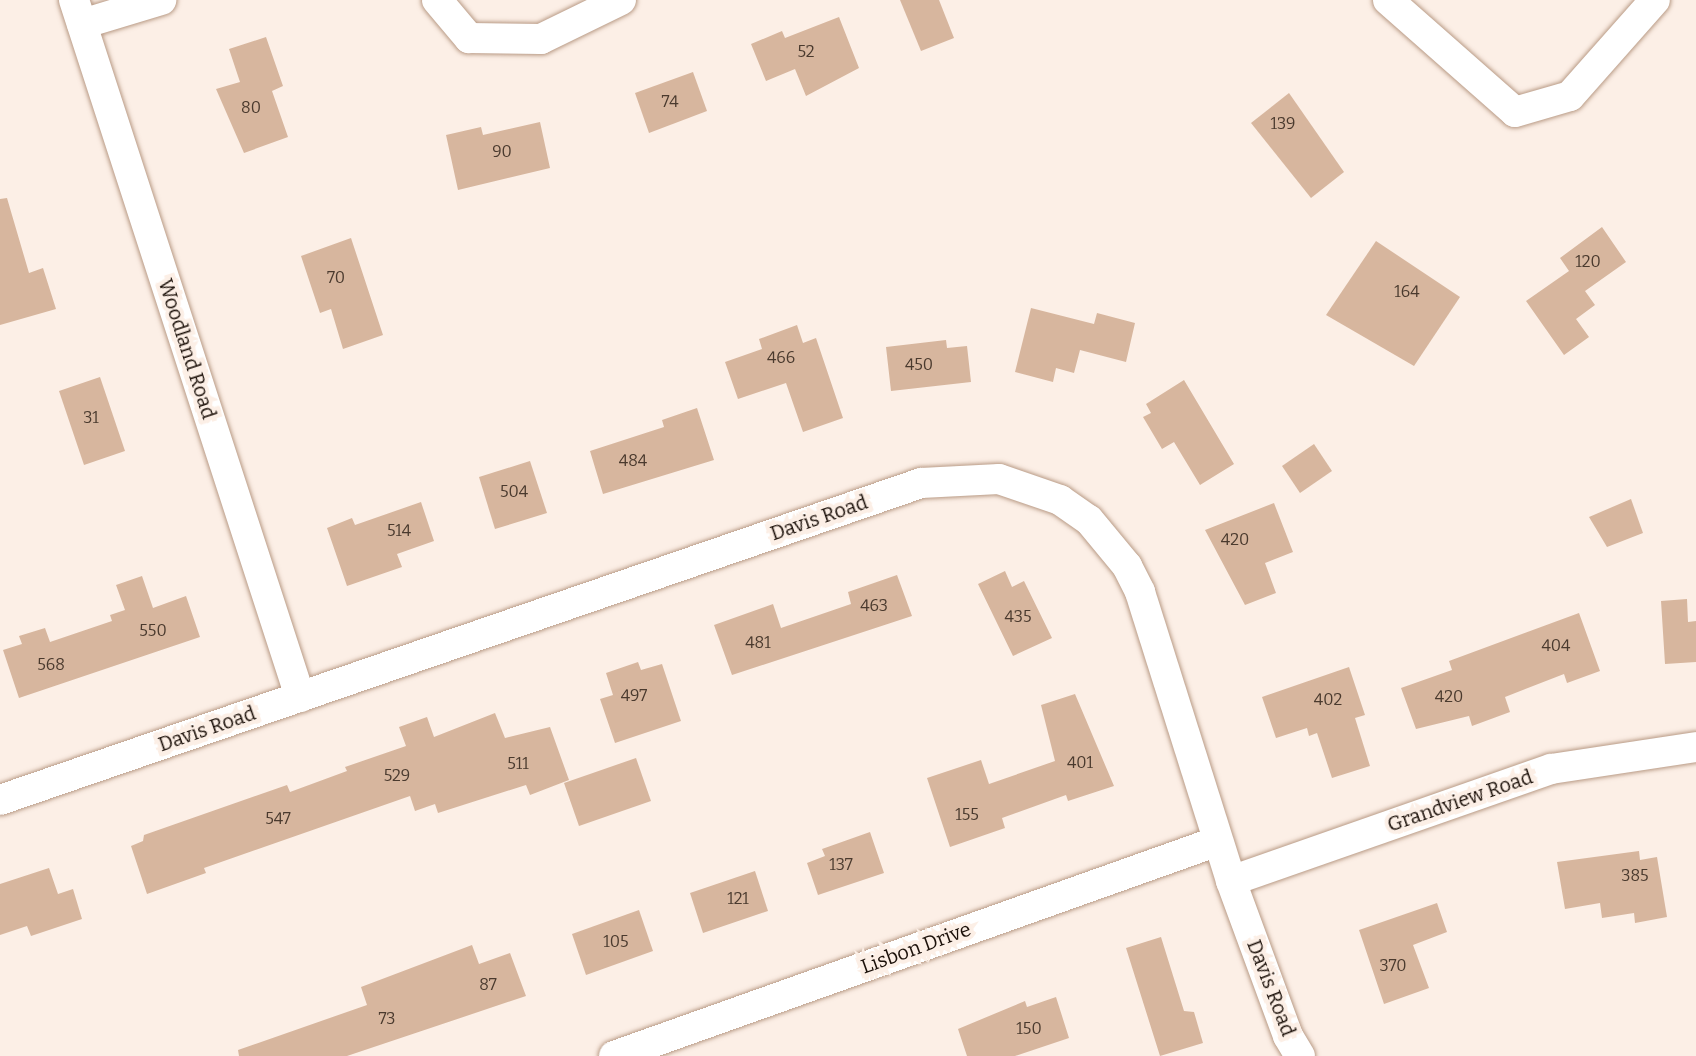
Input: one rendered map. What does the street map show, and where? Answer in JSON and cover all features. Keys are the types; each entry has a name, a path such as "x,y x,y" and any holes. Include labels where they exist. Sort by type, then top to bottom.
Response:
{"street":[{"path":"78,12 161,0"},
{"path":"437,0 469,38 541,39 621,0"},
{"path":"1388,0 1515,112 1570,96 1655,0"},
{"name":"Woodland Road","path":"78,12 300,697"},
{"name":"Davis Road","path":"0,800 921,483 999,479 1060,500 1089,520 1127,566 1140,592 1231,881 1288,1036 1300,1056"},
{"name":"Grandview Road","path":"1231,881 1551,769 1696,747"},
{"name":"Lisbon Drive","path":"614,1056 1218,841"}],"building":[{"path":"900,0 939,0 954,38 921,51"},
{"path":"839,17 859,68 806,96 795,69 766,81 751,44 782,31 785,38"},
{"path":"266,37 283,86 272,91 288,137 244,153 216,89 240,82 229,49"},
{"path":"693,72 707,111 649,133 635,93"},
{"path":"1289,93 1344,172 1311,198 1251,123"},
{"path":"540,122 550,168 458,190 446,135 481,127 483,135"},
{"path":"7,198 29,273 43,268 56,309 0,325 0,199"},
{"path":"1602,227 1626,262 1585,291 1595,305 1576,319 1589,337 1564,355 1526,301 1569,271 1560,258"},
{"path":"351,238 383,335 343,349 331,309 320,313 301,256"},
{"path":"1376,241 1460,297 1414,366 1326,315"},
{"path":"1031,308 1094,324 1097,313 1135,323 1126,362 1080,350 1074,373 1056,368 1053,382 1015,372"},
{"path":"797,325 803,343 816,338 843,418 803,432 786,383 738,399 725,362 762,349 759,339"},
{"path":"946,340 947,348 967,346 971,382 891,391 886,347"},
{"path":"100,377 125,451 84,465 59,391"},
{"path":"1184,380 1234,464 1200,485 1174,442 1162,449 1143,417 1151,413 1146,404"},
{"path":"697,408 714,460 603,494 590,451 664,427 662,420"},
{"path":"1314,444 1332,471 1300,493 1282,466"},
{"path":"530,461 547,513 495,529 479,477"},
{"path":"1631,499 1643,533 1607,547 1589,517"},
{"path":"421,502 434,541 397,554 402,567 347,586 327,528 352,518 355,525"},
{"path":"1274,503 1293,552 1265,563 1276,593 1245,605 1205,530"},
{"path":"1005,571 1012,587 1024,581 1052,638 1013,656 978,584"},
{"path":"897,575 912,616 732,675 714,625 773,604 781,628 851,604 848,592"},
{"path":"142,576 153,608 186,596 200,637 19,698 3,650 22,644 19,636 45,628 50,642 112,621 110,615 125,610 116,585"},
{"path":"1687,599 1688,622 1696,621 1696,662 1665,664 1661,601"},
{"path":"1579,613 1600,671 1567,683 1564,674 1505,697 1510,712 1472,726 1469,716 1416,729 1401,688 1452,670 1449,661"},
{"path":"638,662 641,670 662,664 681,721 615,743 600,699 613,695 606,673"},
{"path":"1349,667 1365,715 1355,718 1370,766 1332,778 1317,733 1309,736 1307,728 1276,738 1262,697"},
{"path":"1075,694 1114,786 1068,801 1066,795 1002,818 1005,828 950,847 927,778 981,760 989,784 1055,761 1041,705"},
{"path":"495,713 505,738 550,727 569,780 530,795 526,785 438,813 435,804 415,811 410,796 204,868 206,873 147,894 131,846 143,841 144,835 287,785 290,792 347,771 345,767 406,746 399,727 427,717 434,737"},
{"path":"636,758 651,801 579,826 564,783"},
{"path":"870,832 884,873 818,895 807,863 825,856 822,849"},
{"path":"1639,851 1640,860 1657,857 1667,917 1635,923 1634,913 1602,918 1600,903 1565,909 1557,862"},
{"path":"49,868 58,894 73,889 82,919 31,936 27,926 0,935 0,884"},
{"path":"755,871 768,911 703,933 690,893"},
{"path":"1437,903 1447,932 1413,945 1429,988 1384,1004 1359,930"},
{"path":"639,910 653,951 586,975 572,934"},
{"path":"1161,937 1184,1011 1194,1012 1203,1043 1160,1056 1126,948"},
{"path":"472,945 479,964 510,953 526,996 347,1056 239,1056 238,1050 367,1005 361,987"},
{"path":"1056,997 1069,1038 1015,1056 967,1056 958,1029 1025,1001 1027,1007"}]}
